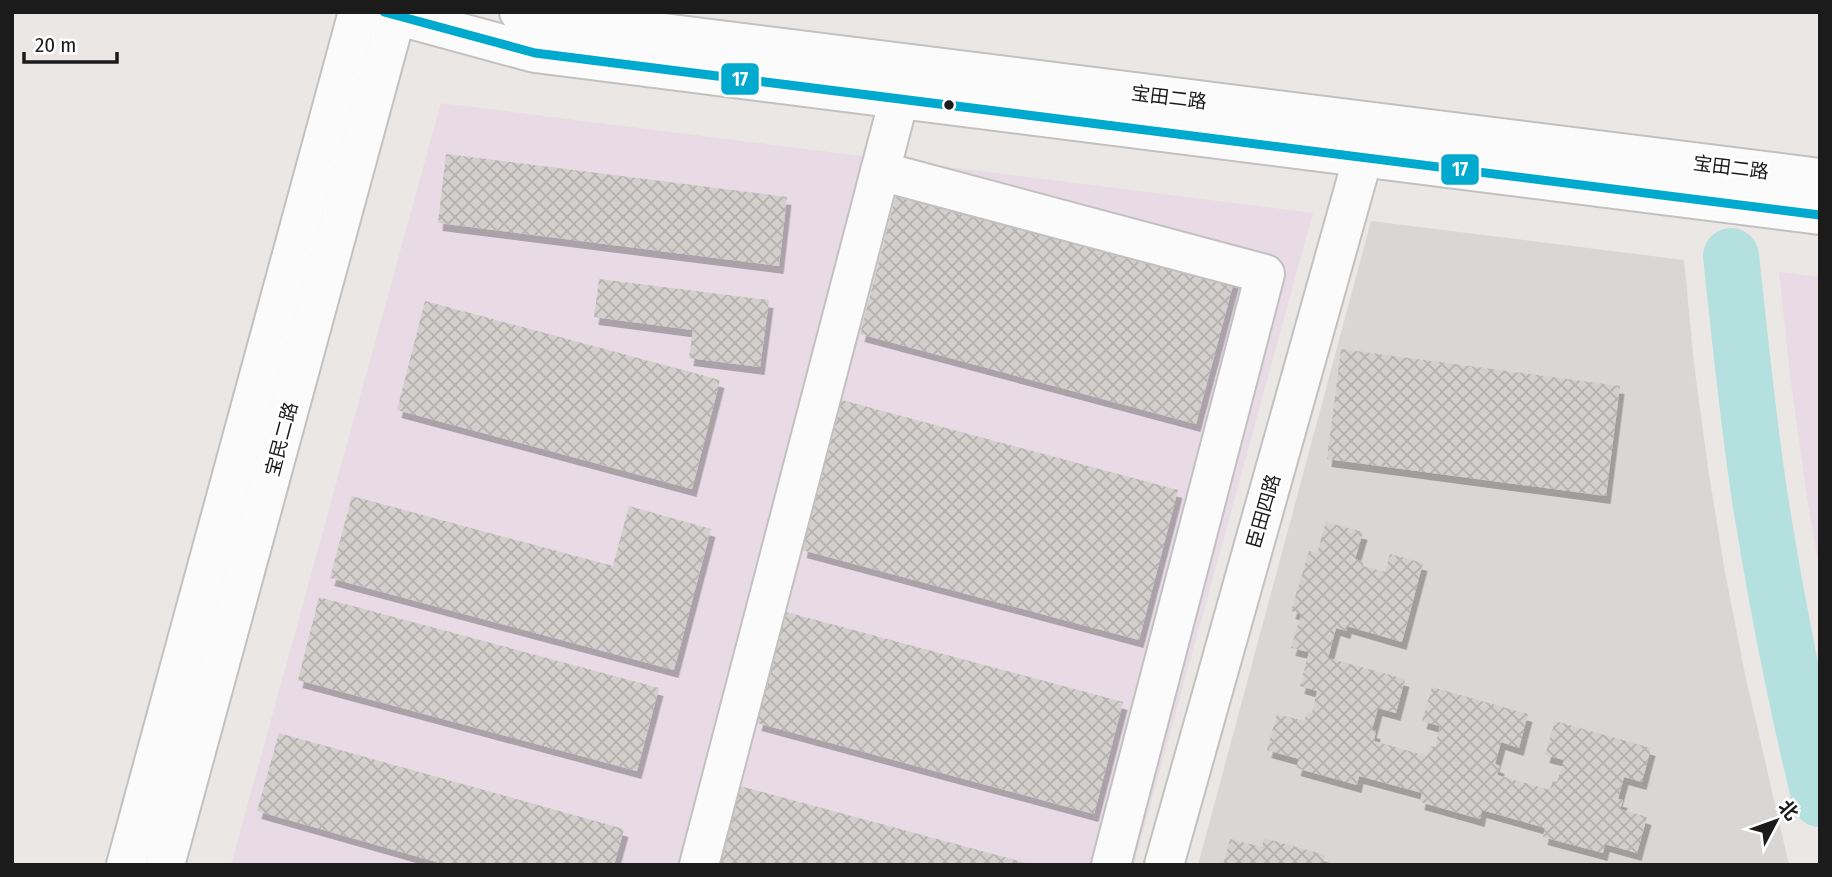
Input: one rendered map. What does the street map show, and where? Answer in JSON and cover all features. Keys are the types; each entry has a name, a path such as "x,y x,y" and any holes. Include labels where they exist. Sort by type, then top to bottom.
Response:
{"street":[{"name":"宝民二路","path":"126,865 358,12"},
{"name":"宝田二路","path":"519,12 542,18 1820,178"},
{"name":"宝民二路","path":"164,865 391,13"},
{"name":"宝田二路","path":"391,13 535,53 1820,215"},
{"path":"699,865 899,99"},
{"name":"臣田四路","path":"1164,865 1363,157"},
{"path":"880,171 1265,274 1111,865"}],"shaded area":[{"path":"441,103 1313,213 1134,865 231,865"},
{"path":"1371,221 1684,260 1694,364 1725,572 1745,674 1789,865 1198,865"},
{"path":"1779,272 1820,277 1820,571 1790,375"}],"building":[{"path":"446,154 787,197 779,266 438,223"},
{"path":"899,184 1236,274 1196,424 860,334"},
{"path":"599,279 769,300 760,367 689,358 693,330 594,317"},
{"path":"425,301 720,380 692,489 397,410"},
{"path":"1341,349 1620,386 1606,496 1327,459"},
{"path":"842,400 1178,490 1139,640 802,550"},
{"path":"352,496 613,566 629,506 711,529 674,670 330,578"},
{"path":"1326,522 1363,532 1355,559 1364,562 1363,566 1385,572 1390,554 1423,563 1402,642 1347,626 1346,631 1336,628 1328,658 1405,679 1396,713 1378,708 1372,730 1376,731 1374,741 1427,756 1430,746 1435,747 1440,726 1422,721 1432,687 1528,714 1519,748 1501,742 1495,764 1500,766 1497,775 1550,790 1553,780 1557,782 1564,760 1545,755 1555,721 1651,748 1642,782 1624,777 1618,799 1623,800 1620,809 1647,817 1637,853 1605,844 1603,853 1543,837 1545,828 1482,810 1480,819 1420,802 1422,793 1359,776 1357,785 1296,768 1299,759 1267,750 1277,714 1304,721 1307,712 1312,713 1317,691 1300,686 1309,652 1291,648 1301,614 1291,611 1309,551 1317,553"},
{"path":"319,597 659,688 637,771 298,680"},
{"path":"786,612 1123,702 1094,814 757,723"},
{"path":"279,733 624,829 614,865 447,865 257,811"},
{"path":"740,786 1030,864 1030,865 720,865"},
{"path":"1264,838 1325,855 1322,865 1223,865 1230,839 1262,847"}],"waterway":[{"path":"1731,256 1761,505 1787,653 1820,799"}],"transit line":[{"name":"17","path":"384,12 535,53 1820,215"}]}
